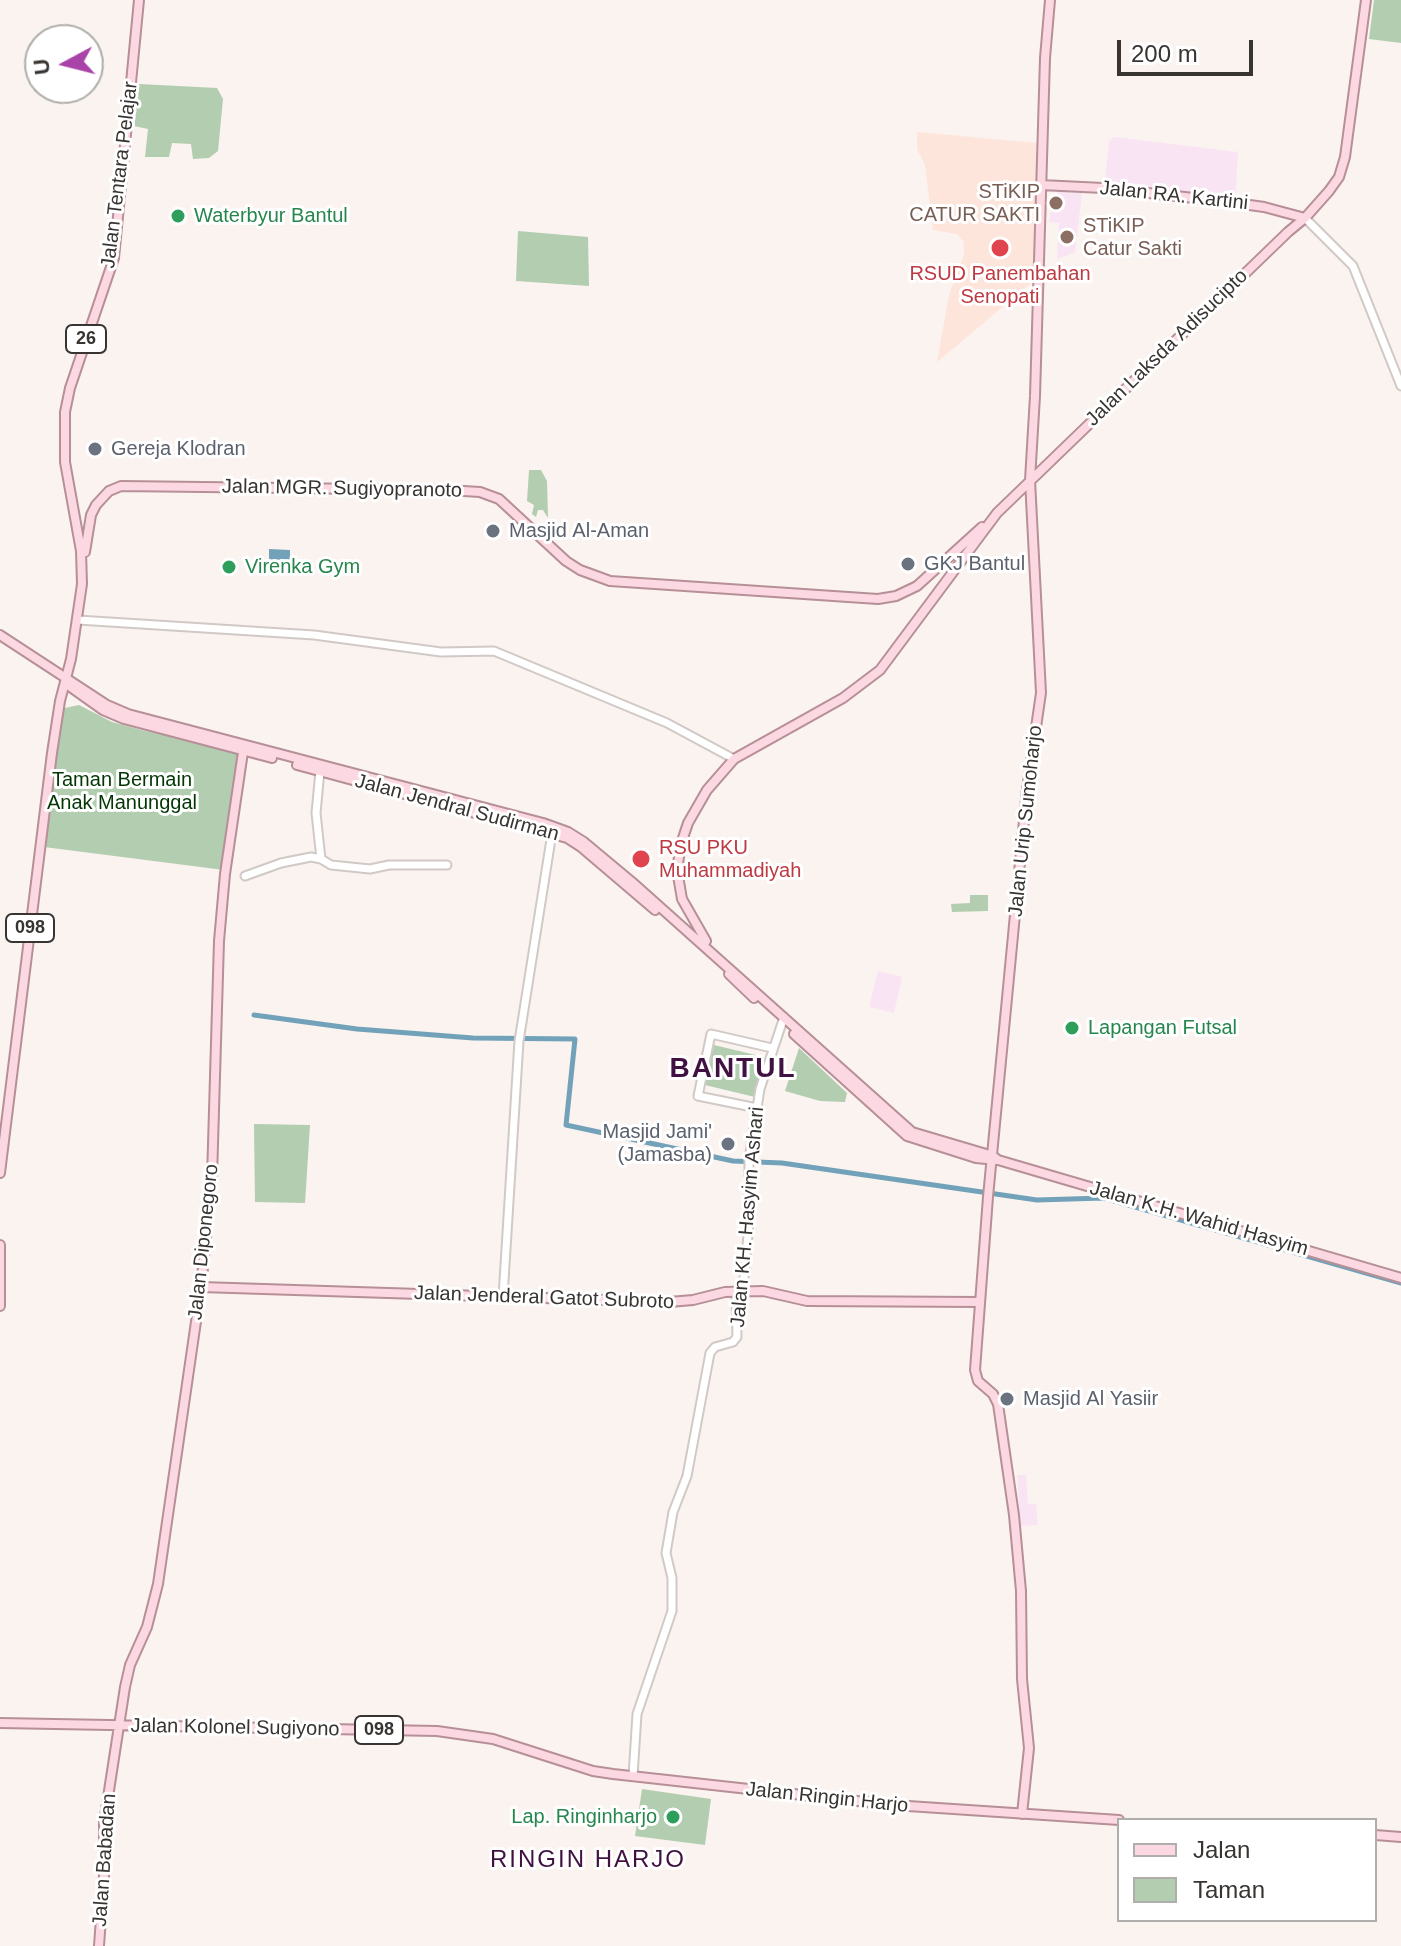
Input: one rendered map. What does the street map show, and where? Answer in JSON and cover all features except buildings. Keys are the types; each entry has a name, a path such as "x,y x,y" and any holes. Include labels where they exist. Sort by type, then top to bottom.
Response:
{"main road":[{"name":"Jalan Tentara Pelajar","path":"65,680 78,620 82,558 67,476 64,426 70,388 114,258 139,0"},
{"name":"Jalan Urip Sumoharjo","path":"1022,1814 1029,1748 1022,1679 1021,1591 1010,1476 996,1397 979,1383 975,1374 1027,789 1041,693 1030,480 1045,58 1050,0"},
{"name":"Jalan Laksda Adisucipto","path":"997,513 1305,218 1329,191 1343,167 1366,0"},
{"name":"Jalan RA. Kartini","path":"1041,185 1103,188 1233,202 1305,218"},
{"path":"1282,211 1288,232"},
{"path":"1032,454 1038,463 1049,462"},
{"name":"Jalan MGR. Sugiyopranoto","path":"82,584 86,545 96,505 109,491 134,485 480,492 499,499 566,561 600,578 865,599 896,596 917,586 997,513"},
{"path":"1014,496 1025,499 1030,505"},
{"path":"703,945 706,941 681,894 677,870 688,823 719,773 734,759 843,698 880,670 997,513"},
{"path":"0,638 65,680"},
{"name":"Jalan Jendral Sudirman","path":"65,680 114,715 243,752 408,790 552,833 578,844 703,945 902,1132 924,1142 995,1159"},
{"name":"Jalan Jendral Sudirman","path":"65,680 128,714 558,828 584,842 782,1020"},
{"name":"098","path":"0,1173 44,812 65,680"},
{"name":"Jalan Diponegoro","path":"119,1726 127,1673 147,1627 158,1584 201,1287 213,1163 219,941 243,752"},
{"name":"Jalan K.H. Wahid Hasyim","path":"995,1159 1401,1278"},
{"path":"0,1245 0,1306"},
{"name":"Jalan Jenderal Gatot Subroto","path":"201,1287 676,1302 763,1291 807,1301 980,1302"},
{"name":"098","path":"0,1723 119,1726"},
{"name":"Jalan Kolonel Sugiyono","path":"119,1726 437,1731 493,1739 593,1771 633,1776"},
{"name":"Jalan Babadan","path":"99,1946 104,1876 103,1834 119,1726"},
{"name":"Jalan Ringin Harjo","path":"633,1776 893,1805 1022,1814"},
{"name":"098","path":"1022,1814 1117,1820"},
{"path":"1377,1835 1401,1837"}],"street":[{"path":"1305,218 1353,266 1401,386"},
{"path":"78,620 314,635 429,651 494,651 667,723 734,759"},
{"path":"320,771 316,813 321,859"},
{"path":"503,1297 520,1039 552,833"},
{"path":"245,876 308,857 331,865 370,869 389,865 447,865"},
{"name":"Jalan KH. Hasyim Ashari","path":"633,1776 639,1704 672,1611 672,1578 666,1553 669,1528 687,1476 710,1353 715,1347 733,1342 737,1337 736,1297 744,1278 747,1250 748,1161 757,1108 782,1020"},
{"path":"757,1108 698,1096 711,1034 772,1048"}],"shaded area":[{"name":"RSUD Panembahan Senopati","path":"917,132 1038,143 1035,280 937,362 949,295 964,254 964,242 957,234 933,230 925,165 917,149"},
{"path":"1114,137 1238,152 1235,199 1108,186 1105,181 1109,141"},
{"name":"STiKIP Catur Sakti","path":"1058,191 1082,193 1075,252 1057,259 1059,223 1049,222 1052,198 1057,198"},
{"path":"878,971 902,977 894,1013 869,1007"},
{"path":"1017,1475 1026,1475 1028,1504 1036,1504 1038,1525 1021,1526"}],"green space":[{"path":"1374,0 1401,0 1401,43 1369,39"},
{"path":"139,84 217,88 223,99 218,151 209,158 193,159 191,144 172,143 169,157 145,157 148,129 134,126"},
{"path":"518,231 588,237 589,286 516,281"},
{"path":"529,470 541,470 547,481 548,518 543,510 538,510 536,517 532,514 534,505 527,501"},
{"name":"Taman Bermain Anak Manunggal","path":"79,705 112,722 242,752 224,870 44,847 62,712 65,708"},
{"path":"970,895 988,895 988,911 952,912 951,904 970,903"},
{"path":"714,1045 764,1057 755,1097 705,1085"},
{"path":"799,1048 847,1093 845,1102 820,1101 785,1091"},
{"path":"254,1124 310,1125 305,1203 255,1202"},
{"name":"Lap. Ringinharjo","path":"642,1789 711,1799 705,1845 635,1836"}],"water":[{"path":"269,549 290,550 290,570 269,568"}],"waterway":[{"path":"254,1015 357,1029 473,1038 575,1039 566,1125 733,1161 782,1163 1037,1200 1104,1198 1401,1283"}],"place":[{"name":"STiKIP CATUR SAKTI","path":"1056,203"},
{"name":"Waterbyur Bantul","path":"178,216"},
{"name":"STiKIP Catur Sakti","path":"1067,237"},
{"name":"RSUD Panembahan Senopati","path":"1000,248"},
{"name":"Gereja Klodran","path":"95,449"},
{"name":"Masjid Al-Aman","path":"493,531"},
{"name":"GKJ Bantul","path":"908,564"},
{"name":"Virenka Gym","path":"229,567"},
{"name":"RSU PKU Muhammadiyah","path":"641,859"},
{"name":"Lapangan Futsal","path":"1072,1028"},
{"name":"Masjid Jami' (Jamasba)","path":"728,1144"},
{"name":"Masjid Al Yasiir","path":"1007,1399"},
{"name":"Lap. Ringinharjo","path":"673,1817"}],"district":[{"name":"BANTUL","path":"733,1069"},
{"name":"RINGIN HARJO","path":"588,1860"}]}
